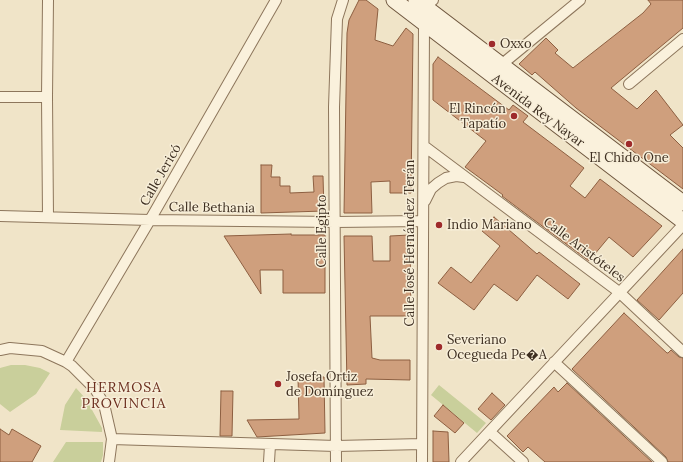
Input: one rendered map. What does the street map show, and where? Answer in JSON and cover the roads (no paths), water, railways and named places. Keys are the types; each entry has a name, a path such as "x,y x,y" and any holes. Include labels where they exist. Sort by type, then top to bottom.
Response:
{"main road":[{"name":"Avenida Rey Nayar","path":"394,0 683,221"},
{"name":"Avenida Rey Nayar","path":"425,2 501,65 683,203"}],"street":[{"path":"48,0 48,217"},
{"name":"Calle Jericó","path":"66,362 150,220 276,0"},
{"name":"Calle Egipto","path":"336,462 334,107 337,19 343,0"},
{"path":"501,65 580,0"},
{"name":"Calle José Hernández Terán","path":"422,462 424,24"},
{"path":"628,84 683,39"},
{"path":"0,97 47,97"},
{"name":"Calle Aristóteles","path":"424,146 619,292 683,352"},
{"path":"424,204 431,189 438,183 446,178 456,176 464,177"},
{"name":"Calle Bethania","path":"0,216 150,220 335,222 423,221"},
{"path":"461,462 683,225"},
{"path":"0,350 10,348 42,351 72,366 95,389 104,404 112,439 109,462"},
{"path":"554,362 662,462"},
{"path":"490,432 523,462"},
{"path":"112,439 336,446 422,444"},
{"path":"268,462 270,444"}],"place":[{"name":"Oxxo","path":"492,44"},
{"name":"El Rincón Tapatío","path":"514,116"},
{"name":"El Chido One","path":"629,144"},
{"name":"Indio Mariano","path":"439,225"},
{"name":"Severiano Ocegueda Pe�A","path":"439,347"},
{"name":"Josefa Ortiz de Domínguez","path":"278,384"}],"district":[{"name":"HERMOSA PROVINCIA","path":"124,396"}]}
